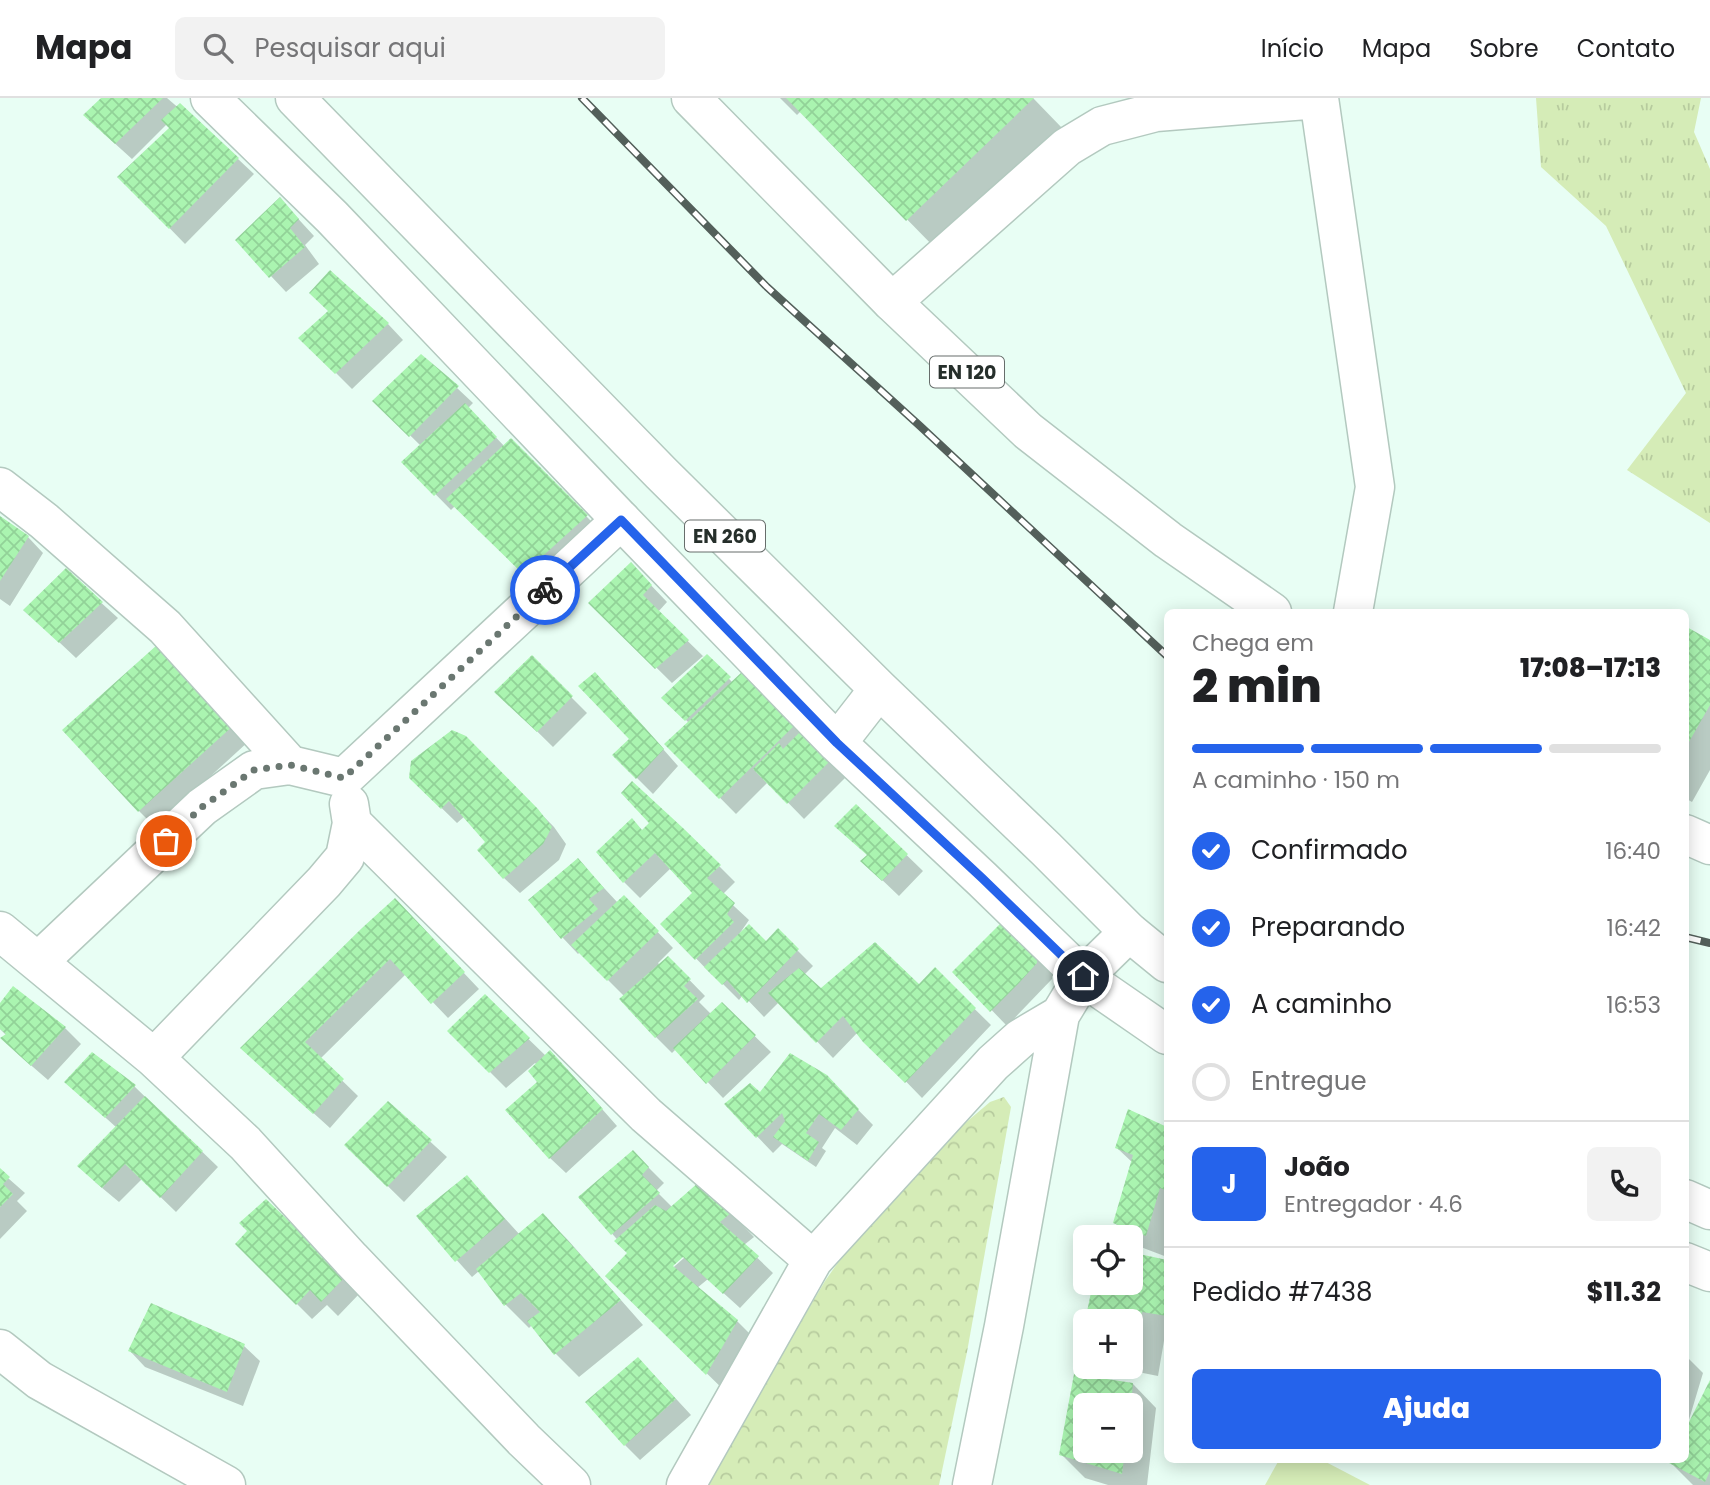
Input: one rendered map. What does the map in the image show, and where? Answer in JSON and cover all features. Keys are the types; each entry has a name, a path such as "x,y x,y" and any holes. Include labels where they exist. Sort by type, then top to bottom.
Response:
{"street":[{"name":"EN 260","path":"210,98 332,217 837,743 1083,976 1164,1033"},
{"name":"EN 260","path":"295,98 662,473 1129,932 1164,961"},
{"name":"EN 120","path":"691,98 892,302 1028,431 1168,541 1268,609"},
{"path":"892,302 1067,147 1102,126 1156,112 1319,98 1375,487 1354,609"},
{"path":"332,217 373,176"},
{"path":"0,487 44,521 165,627 290,765"},
{"path":"344,778 621,520"},
{"path":"837,743 879,688"},
{"path":"38,962 202,807 254,770 290,765 344,778"},
{"path":"154,1058 345,858 352,823 344,778"},
{"path":"352,823 646,1115 813,1260"},
{"path":"1689,836 1710,845"},
{"path":"0,931 154,1058 245,1143 351,1259 570,1485"},
{"path":"972,1485 1004,1326 1060,1015 1083,976 1129,932"},
{"path":"686,1485 813,1260 993,1063 1021,1038 1060,1015"},
{"path":"1689,1201 1710,1210"},
{"path":"1689,1264 1710,1272"},
{"path":"0,1349 39,1380 214,1482"}],"green space":[{"path":"1536,98 1701,98 1694,132 1710,169 1710,523 1627,470 1686,393 1606,226 1541,167"},
{"path":"1004,1097 1011,1107 967,1352 939,1485 704,1485 825,1281 865,1224 937,1147 990,1102"},
{"path":"1277,1463 1328,1463 1370,1485 1265,1485"}],"building":[{"path":"101,98 163,98 115,144 83,115"},
{"path":"786,98 1034,98 906,221"},
{"path":"180,103 239,158 169,229 117,177 169,128 161,120"},
{"path":"280,197 299,219 290,228 305,247 269,278 235,240"},
{"path":"330,270 389,323 335,374 298,338 328,311 309,293"},
{"path":"421,354 459,386 409,437 372,401"},
{"path":"465,403 497,437 434,496 401,462"},
{"path":"511,438 588,515 523,574 446,499"},
{"path":"0,516 29,536 0,581"},
{"path":"631,562 652,585 643,595 689,640 655,669 588,603"},
{"path":"66,568 103,602 59,643 23,610"},
{"path":"1689,628 1710,640 1710,705 1689,742"},
{"path":"157,645 235,724 138,812 62,730"},
{"path":"707,654 731,677 685,721 661,698"},
{"path":"532,655 573,696 537,732 494,692"},
{"path":"595,672 664,749 636,779 612,755 629,739 578,686"},
{"path":"742,672 795,725 719,799 664,744"},
{"path":"452,730 466,736 538,809 552,827 543,844 503,879 477,850 485,842 449,801 441,809 409,778 411,761"},
{"path":"801,731 831,760 787,804 753,769 779,743 783,749"},
{"path":"632,781 721,865 707,878 735,903 727,914 734,922 695,960 660,924 692,893 655,853 623,883 596,852 632,818 642,830 649,823 621,793"},
{"path":"856,804 908,854 882,881 860,861 867,855 834,826"},
{"path":"578,858 604,888 589,899 598,909 561,939 528,900"},
{"path":"624,895 659,931 607,981 571,945"},
{"path":"395,898 465,972 431,1004 390,959 305,1042 344,1079 313,1114 240,1048"},
{"path":"1004,920 1037,955 1037,963 990,1012 952,972"},
{"path":"749,924 766,941 778,928 799,949 747,1003 727,980 722,985 704,967"},
{"path":"875,942 919,984 935,967 976,1008 905,1083 863,1042 843,1016 816,1043 768,993 799,968 821,988"},
{"path":"668,956 691,979 684,986 698,999 655,1038 619,999"},
{"path":"13,986 66,1027 31,1066 0,1038 6,1034 0,1029 0,1003"},
{"path":"485,994 530,1038 489,1073 447,1031"},
{"path":"722,1002 756,1035 706,1084 673,1048"},
{"path":"550,1050 603,1109 549,1159 505,1110 537,1082 528,1071"},
{"path":"92,1052 136,1085 105,1118 64,1082"},
{"path":"790,1053 827,1075 859,1109 841,1130 819,1114 806,1133 819,1142 808,1161 773,1137 785,1121 782,1113 756,1138 724,1104 750,1083 760,1092"},
{"path":"145,1096 203,1151 160,1198 125,1164 102,1188 77,1166"},
{"path":"388,1101 432,1140 387,1187 344,1145"},
{"path":"1128,1109 1164,1126 1164,1190 1160,1188 1146,1236 1143,1235 1143,1225 1113,1223 1133,1155 1115,1148"},
{"path":"633,1150 649,1167 642,1175 660,1193 611,1235 578,1197"},
{"path":"0,1168 10,1177 3,1184 13,1194 0,1207"},
{"path":"467,1175 505,1219 455,1262 416,1216"},
{"path":"699,1182 732,1212 720,1222 759,1256 723,1294 683,1257 673,1266 738,1320 706,1375 605,1276 627,1253 614,1241 655,1205 666,1211"},
{"path":"266,1199 346,1276 321,1302 310,1290 296,1305 235,1244 247,1231 239,1223"},
{"path":"543,1213 621,1300 554,1355 527,1321 540,1312 521,1293 504,1306 476,1269"},
{"path":"1143,1255 1164,1259 1164,1316 1143,1312 1143,1309 1088,1309 1090,1295 1143,1295"},
{"path":"151,1303 245,1344 227,1392 128,1351"},
{"path":"638,1357 676,1399 624,1446 585,1402"},
{"path":"1073,1379 1107,1379 1133,1383 1132,1393 1073,1393 1073,1459 1059,1455"},
{"path":"1710,1380 1710,1471 1705,1482 1669,1463 1689,1463 1689,1422"},
{"path":"1086,1463 1123,1463 1122,1474"}],"railway":[{"path":"582,98 767,287 1164,653"},
{"path":"1689,938 1710,943"}],"way so far":[{"path":"166,841 202,807 254,770 290,765 344,778 545,590"}],"route":[{"path":"545,590 621,520 837,743 1083,976"}]}
